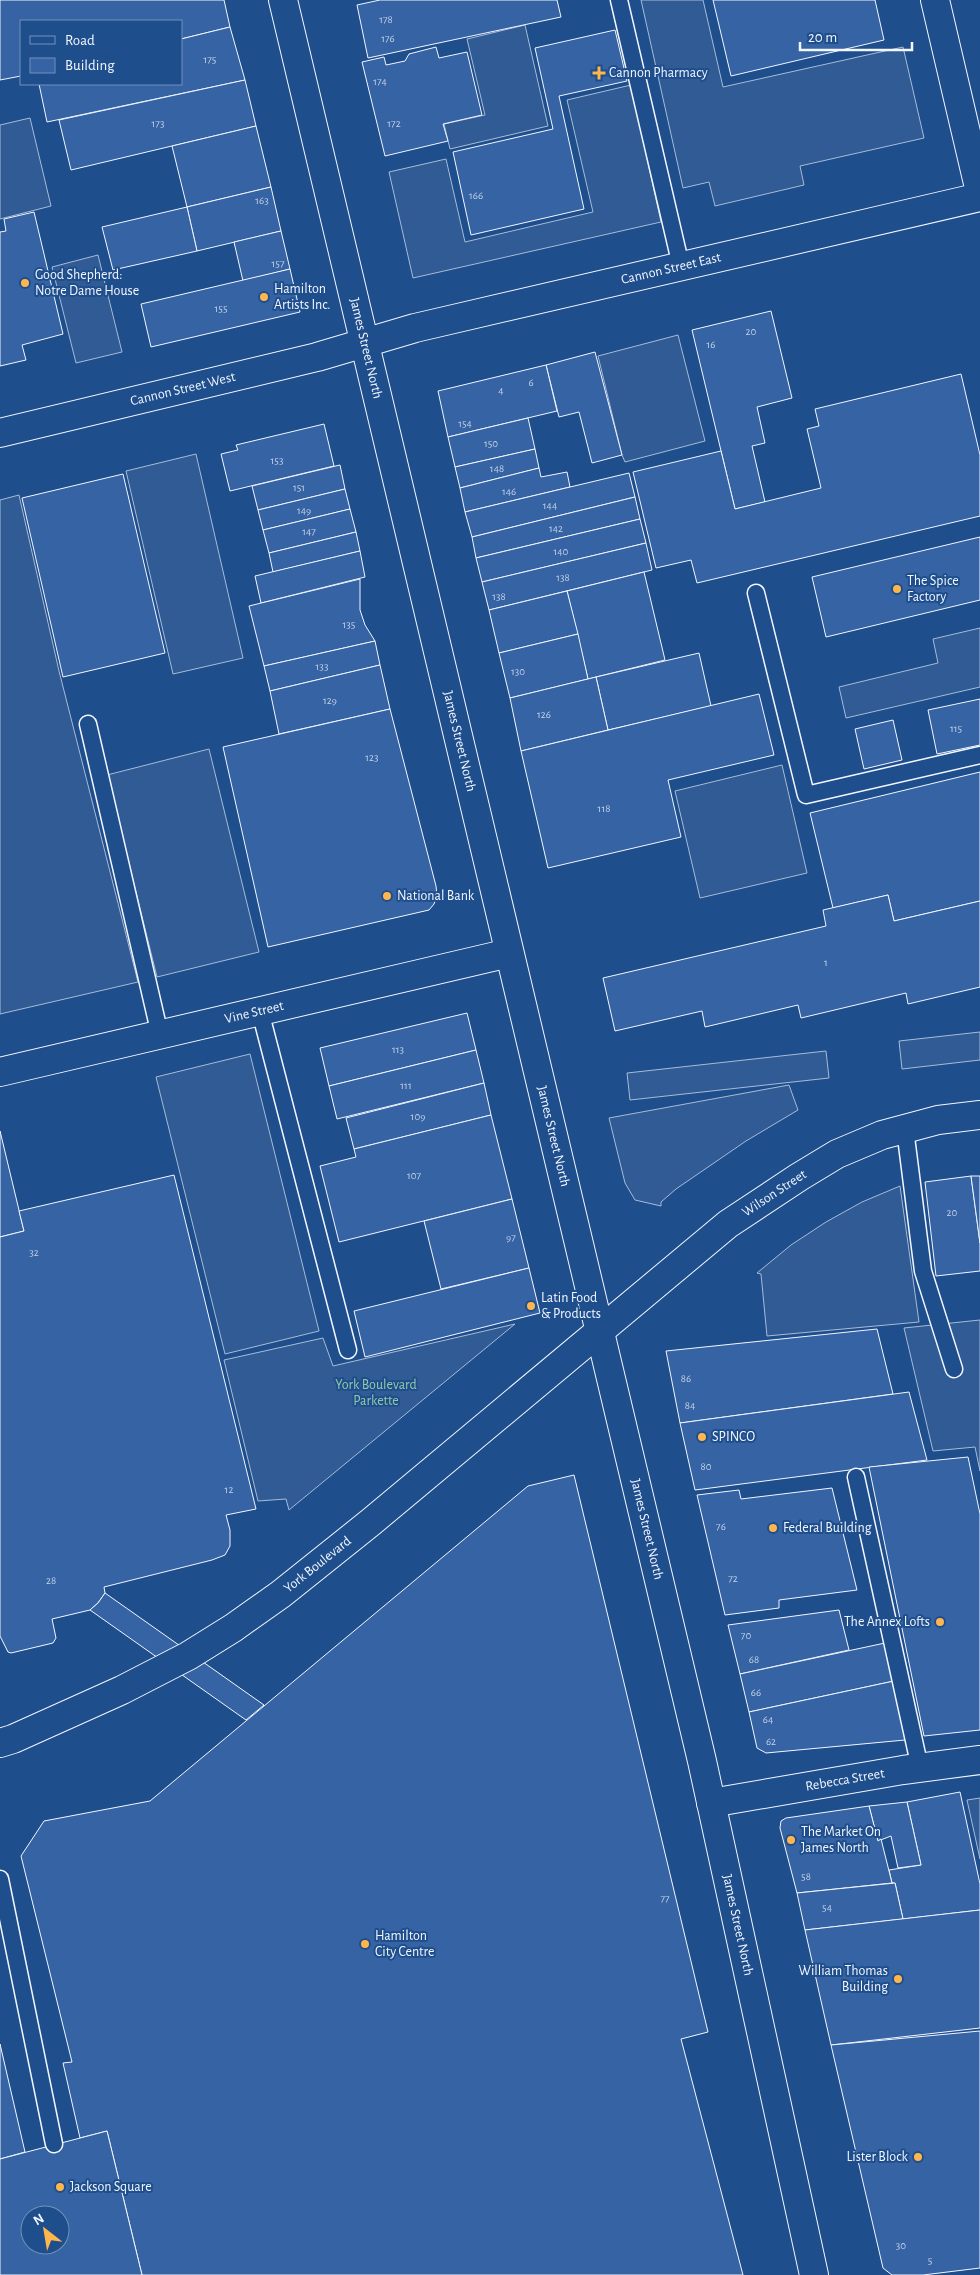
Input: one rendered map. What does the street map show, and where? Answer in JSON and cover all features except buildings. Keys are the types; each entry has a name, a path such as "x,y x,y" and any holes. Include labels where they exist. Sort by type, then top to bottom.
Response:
{"main road":[{"name":"James Street North","path":"283,0 711,1803 814,2275"},
{"path":"935,0 980,192"},
{"name":"Cannon Street East","path":"364,343 415,328 980,197"},
{"name":"Cannon Street West","path":"0,433 317,357 364,343"},
{"name":"Vine Street","path":"0,1072 510,953"},
{"name":"Wilson Street","path":"599,1332 736,1219 837,1154 882,1135 938,1120 980,1115"},
{"name":"York Boulevard","path":"0,1743 13,1739 122,1690 188,1656 233,1628 281,1594 372,1522 599,1332"},
{"name":"Rebecca Street","path":"711,1803 762,1793 980,1760"}],"lane":[{"path":"619,0 681,266"},
{"path":"756,593 806,795 980,755"},
{"path":"88,724 160,1035"},
{"path":"260,1011 348,1350"},
{"path":"905,1129 923,1271 954,1369"},
{"path":"856,1477 920,1768"},
{"path":"0,1879 54,2144"}],"shaded area":[{"path":"641,0 703,0 723,87 903,47 924,138 800,166 804,185 715,206 709,182 683,188"},
{"path":"525,25 548,126 450,149 444,124 485,115 467,39"},
{"path":"631,85 661,222 413,278 389,172 446,159 465,242 593,212 567,100"},
{"path":"30,118 51,206 0,219 0,125"},
{"path":"98,255 122,352 76,363 52,267"},
{"path":"678,335 705,441 625,462 598,356"},
{"path":"196,454 243,658 173,674 126,471"},
{"path":"19,495 59,671 138,982 0,1014 0,500"},
{"path":"980,628 980,687 846,718 839,687 938,663 933,639"},
{"path":"209,749 259,952 157,977 107,775"},
{"path":"782,765 807,873 700,898 675,791"},
{"path":"980,1032 980,1060 902,1069 899,1041"},
{"path":"826,1051 829,1078 630,1100 627,1073"},
{"path":"250,1054 319,1331 225,1354 156,1077"},
{"path":"789,1085 798,1110 746,1141 676,1189 661,1202 661,1206 635,1200 625,1183 609,1118"},
{"path":"900,1186 919,1322 767,1336 761,1274 757,1273 791,1245 826,1222 862,1202"},
{"path":"980,1320 980,1471 975,1447 933,1451 904,1328"},
{"path":"515,1324 289,1510 286,1499 258,1501 224,1360 323,1338 333,1366"},
{"path":"980,1798 980,1859 967,1800"}],"place":[{"name":"Cannon Pharmacy","path":"599,73"},
{"name":"Good Shepherd: Notre Dame House","path":"25,283"},
{"name":"Hamilton Artists Inc.","path":"264,297"},
{"name":"The Spice Factory","path":"897,589"},
{"name":"National Bank","path":"387,896"},
{"name":"Latin Food & Products","path":"531,1306"},
{"name":"SPINCO","path":"702,1437"},
{"name":"Federal Building","path":"773,1528"},
{"name":"The Annex Lofts","path":"940,1622"},
{"name":"The Market On James North","path":"791,1840"},
{"name":"Hamilton City Centre","path":"365,1944"},
{"name":"William Thomas Building","path":"898,1979"},
{"name":"Lister Block","path":"918,2157"},
{"name":"Jackson Square","path":"60,2187"}],"park label":[{"name":"York Boulevard Parkette","path":"376,1394"}]}
